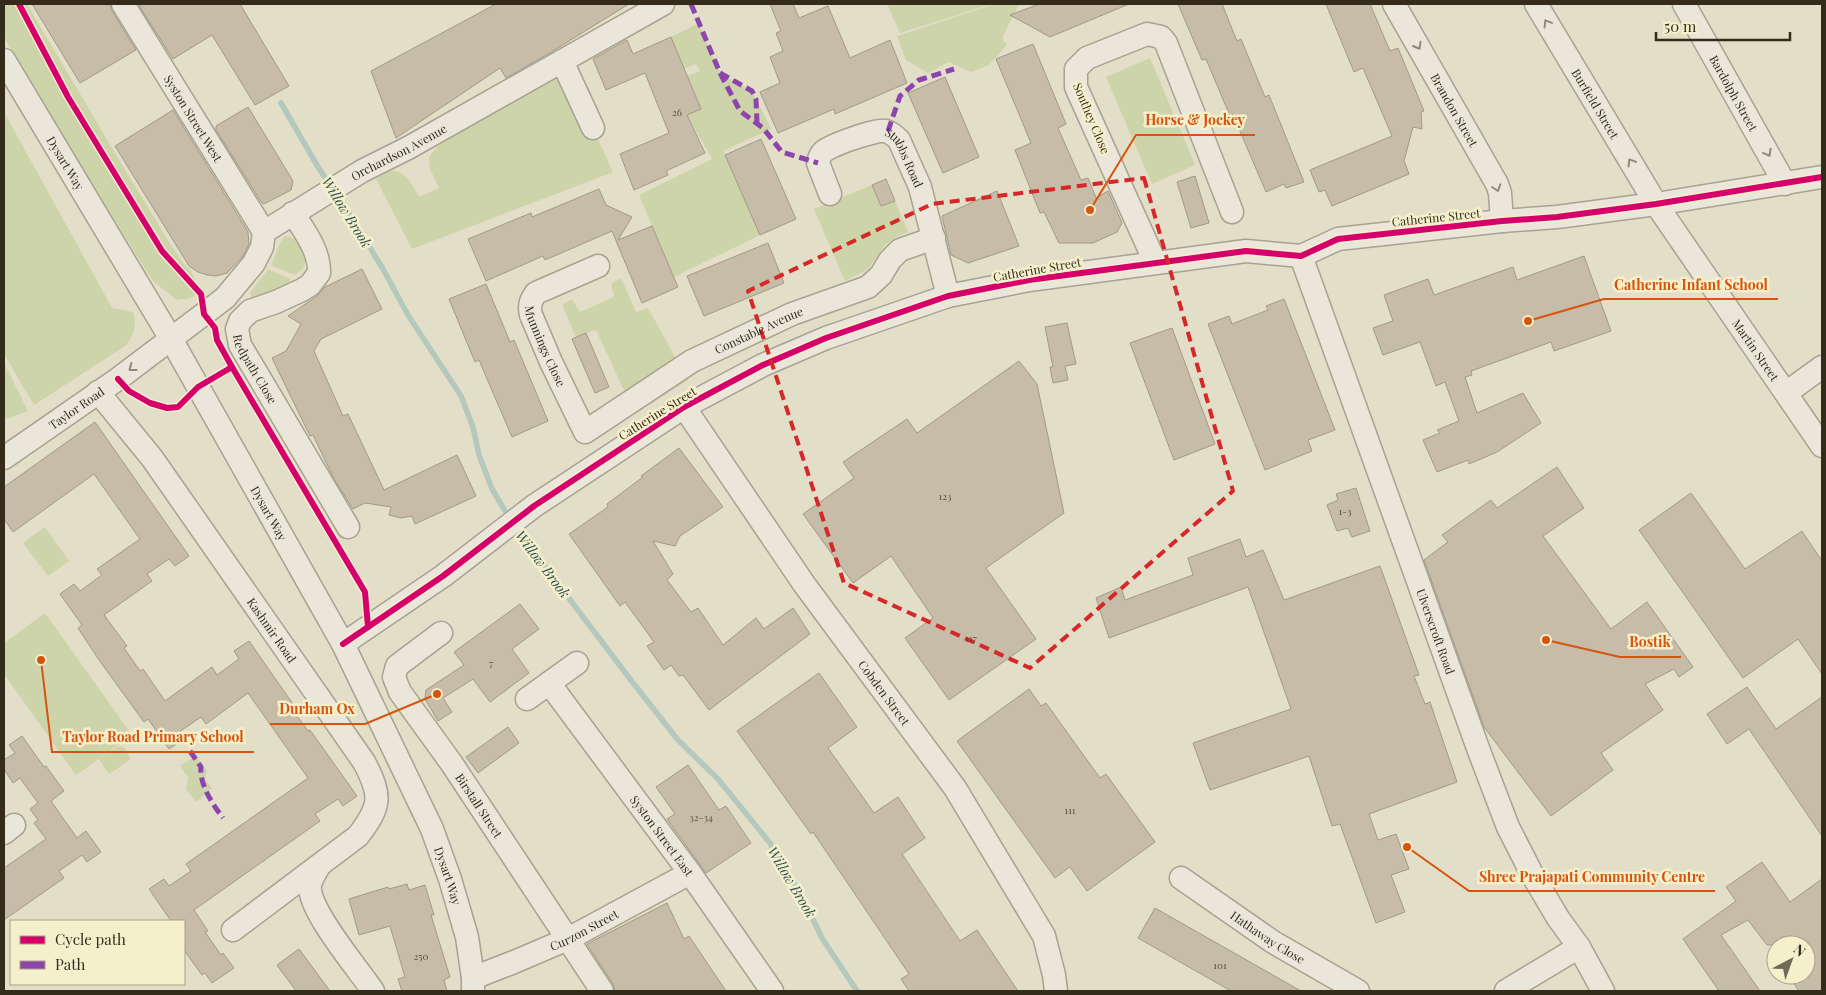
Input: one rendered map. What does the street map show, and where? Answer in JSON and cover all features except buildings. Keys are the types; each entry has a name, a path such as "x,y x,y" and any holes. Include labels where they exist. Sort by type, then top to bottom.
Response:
{"street":[{"name":"Syston Street West","path":"123,4 264,232"},
{"name":"Orchardson Avenue","path":"264,232 316,198 356,175 663,4"},
{"name":"Brandon Street","path":"1394,4 1497,184 1500,193 1502,221"},
{"name":"Burfield Street","path":"1536,4 1656,204"},
{"name":"Bardolph Street","path":"1684,4 1785,184"},
{"name":"Southey Close","path":"1155,262 1076,87 1076,69 1087,58 1147,34 1161,37 1166,43 1232,212"},
{"name":"Dysart Way","path":"4,60 171,339 343,644 432,829 450,879 467,937 473,984"},
{"path":"562,61 594,128"},
{"name":"Stubbs Road","path":"830,194 818,163 822,154 830,148 873,132 888,131 894,135 920,187 948,296"},
{"name":"Catherine Street","path":"343,644 443,576 534,506 684,407 763,365 826,338 948,296 1029,280 1155,262 1246,252 1301,256 1338,239 1502,221 1557,217 1656,204 1822,178"},
{"name":"Martin Street","path":"1656,204 1822,446"},
{"name":"Redpath Close","path":"294,213 315,252 319,273 310,285 302,290 250,311 240,321 237,329 238,337 240,345 348,527"},
{"path":"171,339 225,298 237,286 254,263 262,247 264,232"},
{"name":"Constable Avenue","path":"585,432 692,361 792,314 868,287 881,275 890,260 900,250 934,238"},
{"name":"Ulverscroft Road","path":"1301,256 1479,752 1505,818 1539,887 1579,947 1603,991"},
{"name":"Munnings Close","path":"585,432 551,362 529,307 531,299 536,293 598,266"},
{"name":"Taylor Road","path":"4,458 171,339"},
{"path":"1786,393 1822,367"},
{"name":"Kashmir Road","path":"98,392 152,458 364,762 372,777 376,792 376,804 372,817 358,836 318,868 233,930"},
{"name":"Cobden Street","path":"684,407 804,584 955,788 1044,936 1056,991"},
{"name":"Birstall Street","path":"441,634 397,666 394,677 400,692 452,764 602,991"},
{"path":"527,699 577,663"},
{"name":"Syston Street East","path":"549,683 690,873 772,991"},
{"path":"318,868 310,885 313,902 373,991"},
{"name":"Curzon Street","path":"473,984 514,962 568,939 690,873"},
{"name":"Hathaway Close","path":"1181,878 1273,942 1358,991"},
{"path":"1506,991 1579,947"}],"highlighted area":[{"path":"1144,178 1233,491 1030,668 844,583 748,291 932,204"}],"green space":[{"path":"4,4 27,4 172,247 191,271 195,280 197,294 191,298 177,300 153,281 140,261 35,93 4,37"},
{"path":"887,4 992,4 900,33"},
{"path":"995,4 1019,4 1002,38 1007,45 989,65 971,72 949,62 928,73 906,60 897,36"},
{"path":"699,23 720,73 752,91 771,129 723,151 760,235 674,277 639,195 712,159 687,115 701,109 687,76 700,71 696,64 684,69 671,37"},
{"path":"1150,58 1195,165 1152,184 1106,77"},
{"path":"562,61 613,172 412,249 376,179 391,171 401,173 419,197 439,188 430,169 429,157 437,147"},
{"path":"4,112 112,308 133,312 135,322 133,335 125,346 34,405 4,354"},
{"path":"872,185 881,206 895,201 908,232 896,237 885,245 868,269 845,281 814,209"},
{"path":"285,236 298,241 305,252 305,265 294,275 271,265"},
{"path":"268,269 290,279 291,283 254,301 250,293"},
{"path":"621,278 636,312 648,308 688,380 635,414 596,330 576,337 562,305 572,299 580,312 612,298 614,295 611,284"},
{"path":"4,363 28,411 4,420"},
{"path":"45,527 69,561 48,576 23,543"},
{"path":"45,613 132,735 76,775 4,674 4,643"},
{"path":"118,746 124,747 131,759 109,774 99,759"},
{"path":"196,756 207,771 205,779 212,788 196,802 186,789 188,777 180,766"}],"waterway":[{"name":"Willow Brook","path":"281,103 330,185"},
{"name":"Willow Brook","path":"336,192 383,269 408,315 461,396 473,427 479,455 492,489 510,519"},
{"name":"Willow Brook","path":"515,527 678,740 718,779 770,843 802,897 822,938 857,991"}],"marked path":[{"path":"691,4 720,73 740,111 763,128 782,152 818,163"},
{"path":"888,131 900,96 919,80 954,69"},
{"path":"720,73 752,91 756,99 757,123"},
{"path":"190,751 201,767 204,787 223,818"}],"cycle path":[{"path":"19,4 68,97 162,251 201,294 204,314 215,328 217,340 232,367 198,387 178,407 167,408 150,403 129,391 118,379"},
{"path":"343,644 443,576 534,506 684,407 763,365 826,338 948,296 1029,280 1246,251 1301,256 1338,239 1502,221 1557,217 1656,204 1822,177"},
{"path":"232,367 365,592 368,627"}],"place":[{"name":"Horse & Jockey","path":"1090,210"},
{"name":"Catherine Infant School","path":"1528,321"},
{"name":"Bostik","path":"1546,640"},
{"name":"Taylor Road Primary School","path":"41,660"},
{"name":"Durham Ox","path":"437,694"},
{"name":"Shree Prajapati Community Centre","path":"1407,847"}]}
